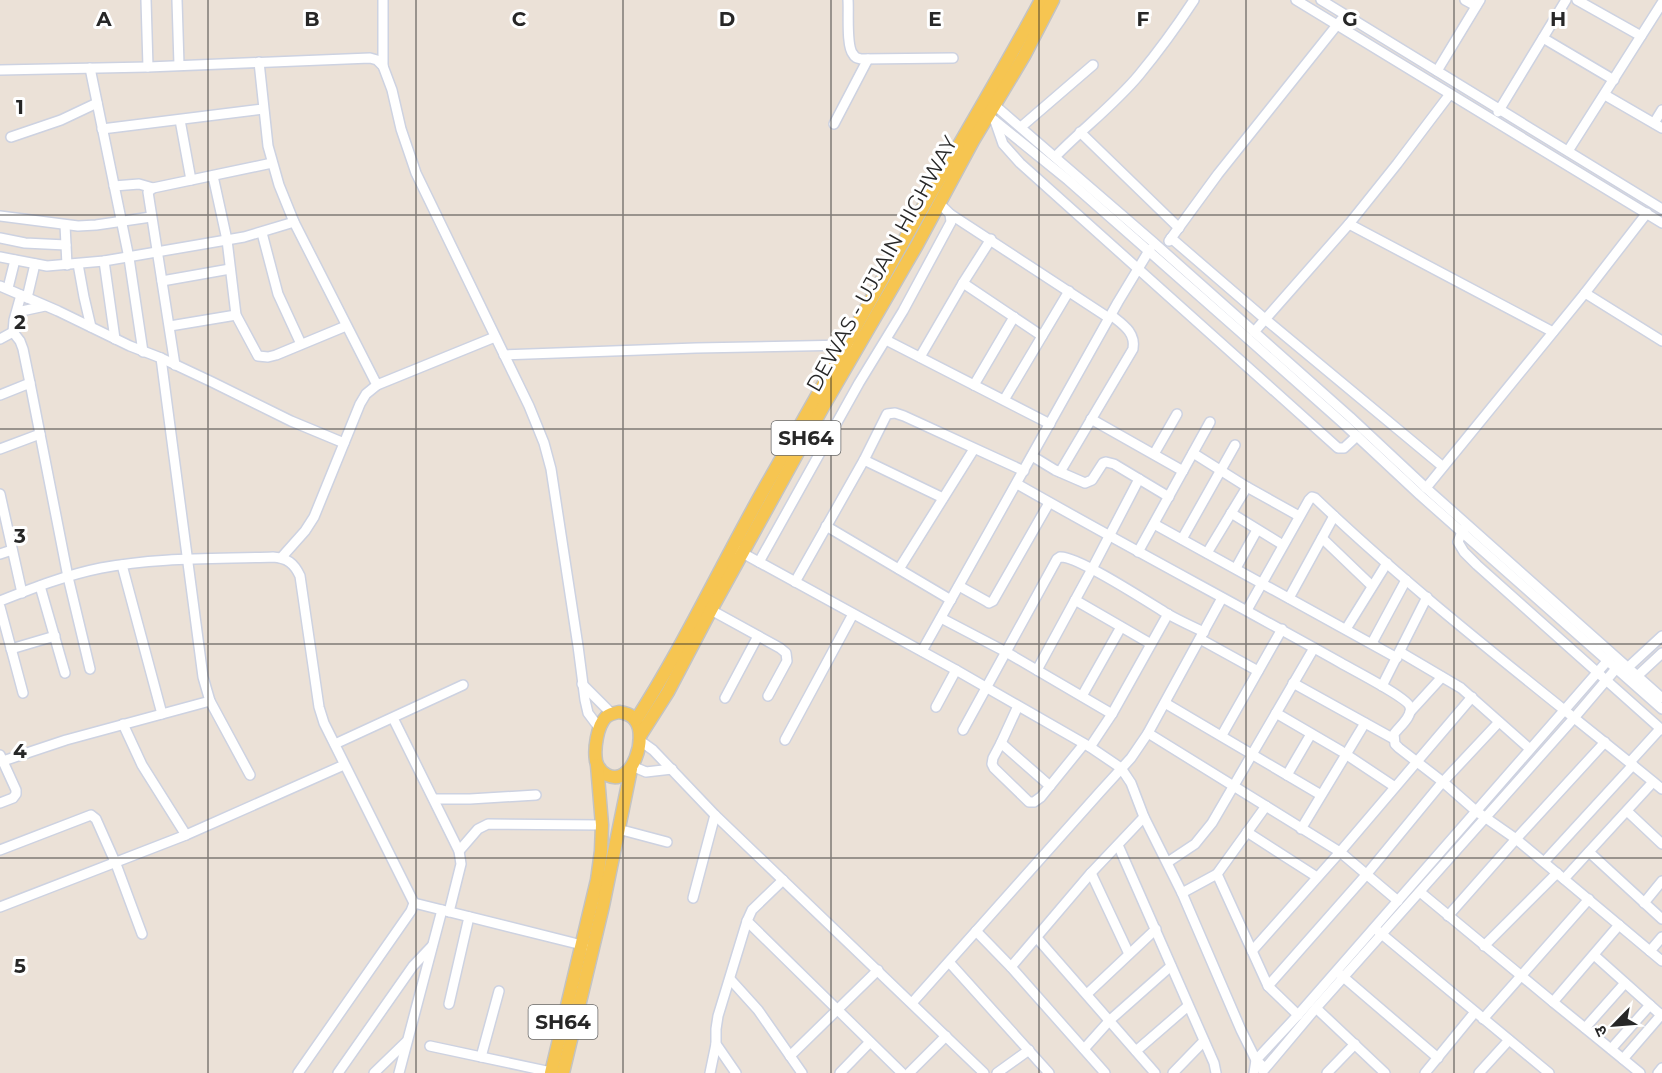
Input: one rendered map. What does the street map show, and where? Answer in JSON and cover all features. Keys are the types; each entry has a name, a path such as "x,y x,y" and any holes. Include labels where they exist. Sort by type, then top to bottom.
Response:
{"main road":[{"name":"DEWAS - UJJAIN HIGHWAY","path":"555,1073 587,946 612,866 631,768 640,738 636,720 859,345 939,203 1016,58 1041,0"},
{"name":"DEWAS - UJJAIN HIGHWAY","path":"1016,58 1053,0"},
{"name":"DEWAS - UJJAIN HIGHWAY","path":"640,738 668,692 711,610 737,551 914,222 989,110"},
{"path":"600,729 602,722 612,714 619,712 626,713 636,720"},
{"name":"DEWAS - UJJAIN HIGHWAY","path":"587,946 601,851 602,825 596,755 600,729"},
{"path":"597,765 604,774 611,777 624,775 631,768"}],"street":[{"path":"146,0 148,66"},
{"path":"177,0 179,65"},
{"path":"383,0 383,66 392,90 410,158 537,424 551,469 582,684 588,713 600,729"},
{"path":"848,0 850,49 856,57 868,59 953,58"},
{"path":"1055,157 1138,76 1194,0"},
{"path":"1296,0 1662,223"},
{"path":"1322,0 1662,209"},
{"path":"1437,71 1478,3 1465,0"},
{"path":"1493,119 1566,0"},
{"path":"1577,0 1641,36"},
{"path":"1568,151 1662,3"},
{"path":"1162,250 1218,174 1346,15"},
{"path":"1543,38 1614,80"},
{"path":"0,69 370,58 383,66"},
{"path":"834,124 868,59"},
{"path":"259,62 263,109 272,164 294,222 377,385"},
{"path":"1021,127 1093,65"},
{"path":"90,68 129,258 143,352"},
{"path":"1254,332 1349,224 1450,94"},
{"path":"1605,94 1658,126 1662,110"},
{"path":"11,136 61,120 97,103"},
{"path":"102,129 263,109"},
{"path":"989,110 1021,127 1254,332 1347,421 1357,436 1462,525 1622,668 1662,710"},
{"path":"989,110 1148,252 1426,488 1445,511"},
{"path":"989,110 1003,144 1020,163 1340,449 1357,436"},
{"path":"180,120 191,180"},
{"path":"1080,132 1179,228"},
{"path":"175,365 148,192 153,188 272,164"},
{"path":"213,176 227,240 236,315 258,356 268,357 346,326"},
{"path":"114,186 139,184 153,188"},
{"path":"939,203 950,214 1110,316 1128,329 1131,334 1134,345 1060,472"},
{"path":"1426,488 1647,213"},
{"path":"759,562 951,222 950,214"},
{"path":"0,216 78,226 151,217"},
{"path":"0,257 47,266 104,261 262,233 294,222"},
{"path":"1349,224 1553,332"},
{"path":"65,225 67,265"},
{"path":"262,233 278,294 301,344"},
{"path":"0,238 25,243 66,245"},
{"path":"1171,238 1442,466"},
{"path":"920,357 991,239"},
{"path":"922,651 1153,243"},
{"path":"15,260 4,287 143,352 161,358 291,421 344,443"},
{"path":"104,261 115,339"},
{"path":"35,264 17,312 13,332 20,341 30,383 68,577 90,669"},
{"path":"78,264 91,327"},
{"path":"162,281 230,269"},
{"path":"963,283 1042,336"},
{"path":"1004,400 1069,291"},
{"path":"1585,293 1662,341"},
{"path":"17,312 45,306"},
{"path":"170,327 236,315"},
{"path":"974,385 1014,317"},
{"path":"0,339 13,332"},
{"path":"281,558 314,517 366,394 377,385 495,337"},
{"path":"886,340 1050,424"},
{"path":"504,356 696,348 859,345"},
{"path":"161,358 204,677 210,701 250,775"},
{"path":"0,395 30,383"},
{"path":"795,582 864,460 885,417 891,413 904,416 1024,471"},
{"path":"1154,454 1177,414"},
{"path":"1091,419 1183,471"},
{"path":"1138,552 1210,422"},
{"path":"0,450 40,434"},
{"path":"1182,540 1235,445"},
{"path":"899,569 974,448"},
{"path":"1193,453 1299,516"},
{"path":"1032,456 1082,482 1089,482 1103,463 1114,464 1169,497"},
{"path":"864,460 943,498"},
{"path":"1037,670 1139,479"},
{"path":"1017,484 1382,686 1407,702 1410,712"},
{"path":"1208,553 1247,487"},
{"path":"0,494 22,593"},
{"path":"1247,610 1312,497 1406,580 1662,789"},
{"path":"959,586 989,603 993,601 1049,503"},
{"path":"1231,513 1283,545"},
{"path":"1289,598 1334,516"},
{"path":"1154,524 1372,643 1455,683 1530,749"},
{"path":"1462,525 1458,542 1464,552 1661,730 1544,862"},
{"path":"826,526 951,600"},
{"path":"1236,568 1257,530"},
{"path":"1322,538 1372,586"},
{"path":"0,554 12,550"},
{"path":"737,551 956,670 1121,768 1131,783 1144,817 1182,893 1222,988 1263,1070 1316,1008 1340,974"},
{"path":"963,730 1058,559 1064,556 1092,569 1168,614 1258,671"},
{"path":"0,602 68,577 102,568 150,562 281,558 288,560 296,567 300,576 319,707 324,723 414,903 411,911 298,1073"},
{"path":"1346,629 1387,563"},
{"path":"122,566 162,714"},
{"path":"1372,643 1406,580"},
{"path":"40,586 65,673"},
{"path":"1382,686 1427,597"},
{"path":"912,1003 1131,758 1148,733 1222,598"},
{"path":"1075,600 1151,644"},
{"path":"0,607 23,693"},
{"path":"711,610 783,650 787,661 768,696"},
{"path":"784,740 853,614"},
{"path":"1018,706 992,764 1025,799 1029,802 1037,801 1087,746 1112,714 1168,614"},
{"path":"941,618 1006,652 1112,714"},
{"path":"1082,696 1121,627"},
{"path":"1222,735 1282,629"},
{"path":"11,649 55,636"},
{"path":"725,698 758,636"},
{"path":"1254,1073 1256,1060 1340,974 1378,931 1420,892 1605,680 1662,636"},
{"path":"1168,862 1195,844 1204,834 1314,648"},
{"path":"1634,679 1662,653"},
{"path":"1378,931 1398,901 1610,658"},
{"path":"936,707 956,670"},
{"path":"1394,739 1394,734 1410,712 1442,676"},
{"path":"1634,679 1662,698"},
{"path":"1293,683 1394,739 1399,748 1476,811 1516,839 1662,961"},
{"path":"582,684 612,714"},
{"path":"335,744 463,686"},
{"path":"1252,951 1472,697"},
{"path":"0,803 13,798 16,794 1,757 210,701"},
{"path":"1165,703 1321,795"},
{"path":"1276,713 1346,753 1395,787"},
{"path":"393,718 459,851 461,864 432,946 399,1073"},
{"path":"1268,987 1366,875 1443,782 1499,722"},
{"path":"1301,829 1365,723"},
{"path":"123,724 142,765 186,835"},
{"path":"1148,733 1340,852 1398,901"},
{"path":"1287,775 1311,734"},
{"path":"640,738 715,815 984,1073"},
{"path":"1448,916 1605,742"},
{"path":"1001,743 1050,786"},
{"path":"0,907 116,864 344,765"},
{"path":"631,768 646,772 672,769"},
{"path":"1484,946 1589,852 1653,782"},
{"path":"434,799 470,800 536,795"},
{"path":"1182,893 1217,874 1266,806"},
{"path":"1627,810 1662,844"},
{"path":"0,839 2,850 91,815 96,819 116,864 142,934"},
{"path":"693,898 715,815"},
{"path":"1011,967 1091,873 1144,817"},
{"path":"459,851 478,829 488,824 602,825"},
{"path":"618,829 667,842"},
{"path":"1247,832 1317,877"},
{"path":"1118,845 1214,1063 1216,1073"},
{"path":"1589,852 1662,919"},
{"path":"1091,873 1129,954"},
{"path":"1217,874 1268,987 1298,1015"},
{"path":"710,1073 716,1044 718,1016 747,921 753,910 783,880"},
{"path":"1644,903 1662,881"},
{"path":"1420,892 1640,1073"},
{"path":"1483,1019 1588,899"},
{"path":"414,903 587,946"},
{"path":"449,1004 469,917"},
{"path":"747,921 902,1073"},
{"path":"1553,1002 1619,925"},
{"path":"1087,994 1156,929"},
{"path":"976,931 1105,1073"},
{"path":"1378,931 1549,1073"},
{"path":"1650,951 1662,937"},
{"path":"1037,938 1155,1073"},
{"path":"338,1073 413,966 432,946"},
{"path":"1594,955 1661,1014 1623,1059"},
{"path":"949,962 1049,1073"},
{"path":"1084,1050 1110,1020 1171,966"},
{"path":"790,1056 878,970"},
{"path":"1340,974 1437,1058"},
{"path":"730,979 758,1010 802,1073"},
{"path":"1585,1028 1625,983"},
{"path":"481,1058 499,991"},
{"path":"1611,1049 1650,1005"},
{"path":"1136,1051 1188,1006"},
{"path":"1316,1008 1385,1073"},
{"path":"1425,1073 1475,1012"},
{"path":"909,1073 946,1036"},
{"path":"1479,1073 1509,1040"},
{"path":"1173,1073 1204,1041"},
{"path":"374,1073 406,1042"},
{"path":"840,1073 870,1042"},
{"path":"716,1044 736,1073"},
{"path":"1327,1073 1355,1044"},
{"path":"430,1046 555,1073"},
{"path":"997,1073 1029,1050"},
{"path":"1658,1073 1662,1068"}]}
